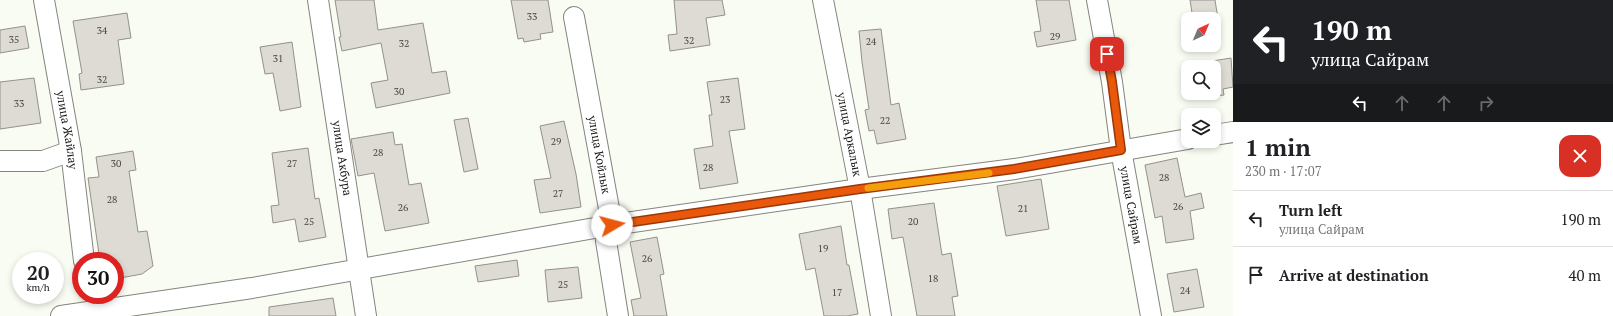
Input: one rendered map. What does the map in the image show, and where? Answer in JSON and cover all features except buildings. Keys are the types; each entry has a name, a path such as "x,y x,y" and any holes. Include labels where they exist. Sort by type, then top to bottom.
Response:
{"street":[{"name":"улица Жайлау","path":"44,0 71,151 83,252"},
{"name":"улица Акбура","path":"318,0 366,316"},
{"name":"улица Аркалык","path":"823,0 860,189 881,316"},
{"name":"улица Сайрам","path":"1097,0 1112,82 1121,150 1151,316"},
{"name":"улица Койлык","path":"574,17 612,225 606,241 618,316"},
{"path":"1221,134 1233,132"},
{"path":"60,316 95,307 244,289 612,225 860,189 1014,169 1181,140"},
{"path":"0,161 43,161 71,151"}],"slow traffic":[{"path":"868,188 989,173"}],"route":[{"path":"612,225 860,189 1014,169 1121,150 1107,54"}]}
